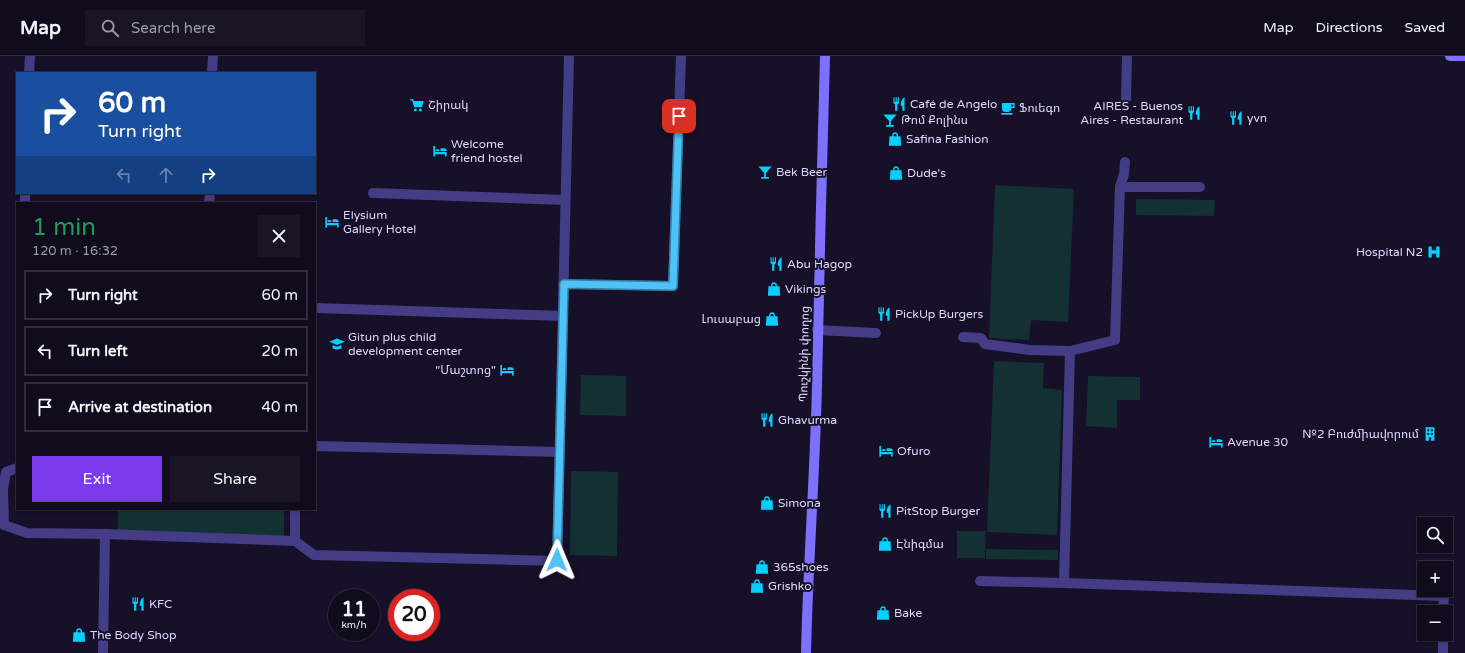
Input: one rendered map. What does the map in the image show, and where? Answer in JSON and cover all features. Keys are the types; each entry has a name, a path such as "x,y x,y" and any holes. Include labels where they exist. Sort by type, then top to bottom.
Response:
{"street":[{"path":"29,72 30,56"},
{"path":"212,72 213,56"},
{"path":"16,468 6,472 3,489 4,525 27,533 105,534 295,541 314,555 557,560 569,56"},
{"path":"564,284 673,286 681,56"},
{"name":"Պուշկինի փողոց","path":"806,653 807,590 817,386 817,330 825,56"},
{"path":"1126,99 1127,56"},
{"path":"1450,56 1465,56"},
{"path":"963,337 981,338 985,344 1030,350 1070,351 1115,340 1120,187 1124,174 1125,162"},
{"path":"1120,187 1200,187"},
{"path":"373,193 565,200"},
{"path":"316,308 563,316"},
{"path":"817,330 876,333"},
{"path":"1064,584 1070,351"},
{"path":"316,446 560,452"},
{"path":"295,510 295,541"},
{"path":"103,653 105,534"},
{"path":"980,581 1444,596 1443,605"},
{"path":"1443,641 1443,653"}],"green space":[{"path":"995,185 1074,189 1068,322 1031,320 1029,340 989,338"},
{"path":"1136,199 1215,200 1214,216 1136,215"},
{"path":"994,361 1044,363 1043,388 1062,390 1057,535 987,532"},
{"path":"581,375 626,376 626,416 580,415"},
{"path":"1088,376 1140,377 1140,400 1117,400 1117,428 1086,426"},
{"path":"571,471 618,472 617,556 570,555"},
{"path":"118,510 284,510 284,536 118,531"},
{"path":"957,531 986,531 985,558 957,558"},
{"path":"986,549 1058,550 1058,560 986,559"}],"place":[{"name":"Café de Angelo","path":"899,104"},
{"name":"Շիրակ","path":"417,105"},
{"name":"Ֆուեգո","path":"1008,108"},
{"name":"AIRES - Buenos Aires - Restaurant","path":"1194,113"},
{"name":"yvn","path":"1236,118"},
{"name":"Թոմ Քոլինս","path":"890,120"},
{"name":"Safina Fashion","path":"895,139"},
{"name":"Welcome friend hostel","path":"440,151"},
{"name":"Bek Beer","path":"765,172"},
{"name":"Dude's","path":"896,173"},
{"name":"Elysium Gallery Hotel","path":"332,222"},
{"name":"Hospital N2","path":"1434,252"},
{"name":"Abu Hagop","path":"776,264"},
{"name":"Vikings","path":"774,289"},
{"name":"PickUp Burgers","path":"884,314"},
{"name":"Լուսաբաց","path":"772,319"},
{"name":"Gitun plus child development center","path":"337,344"},
{"name":"\"Մաշտոց\"","path":"507,370"},
{"name":"Ghavurma","path":"767,420"},
{"name":"№2 Բուժմիավորում","path":"1430,434"},
{"name":"Avenue 30","path":"1216,442"},
{"name":"Ofuro","path":"886,451"},
{"name":"Simona","path":"767,503"},
{"name":"PitStop Burger","path":"885,511"},
{"name":"Էնիգմա","path":"885,544"},
{"name":"365shoes","path":"762,567"},
{"name":"Grishko","path":"757,586"},
{"name":"KFC","path":"138,604"},
{"name":"Bake","path":"883,613"},
{"name":"The Body Shop","path":"79,635"}],"route":[{"path":"557,560 564,284 673,286 679,116"}]}
